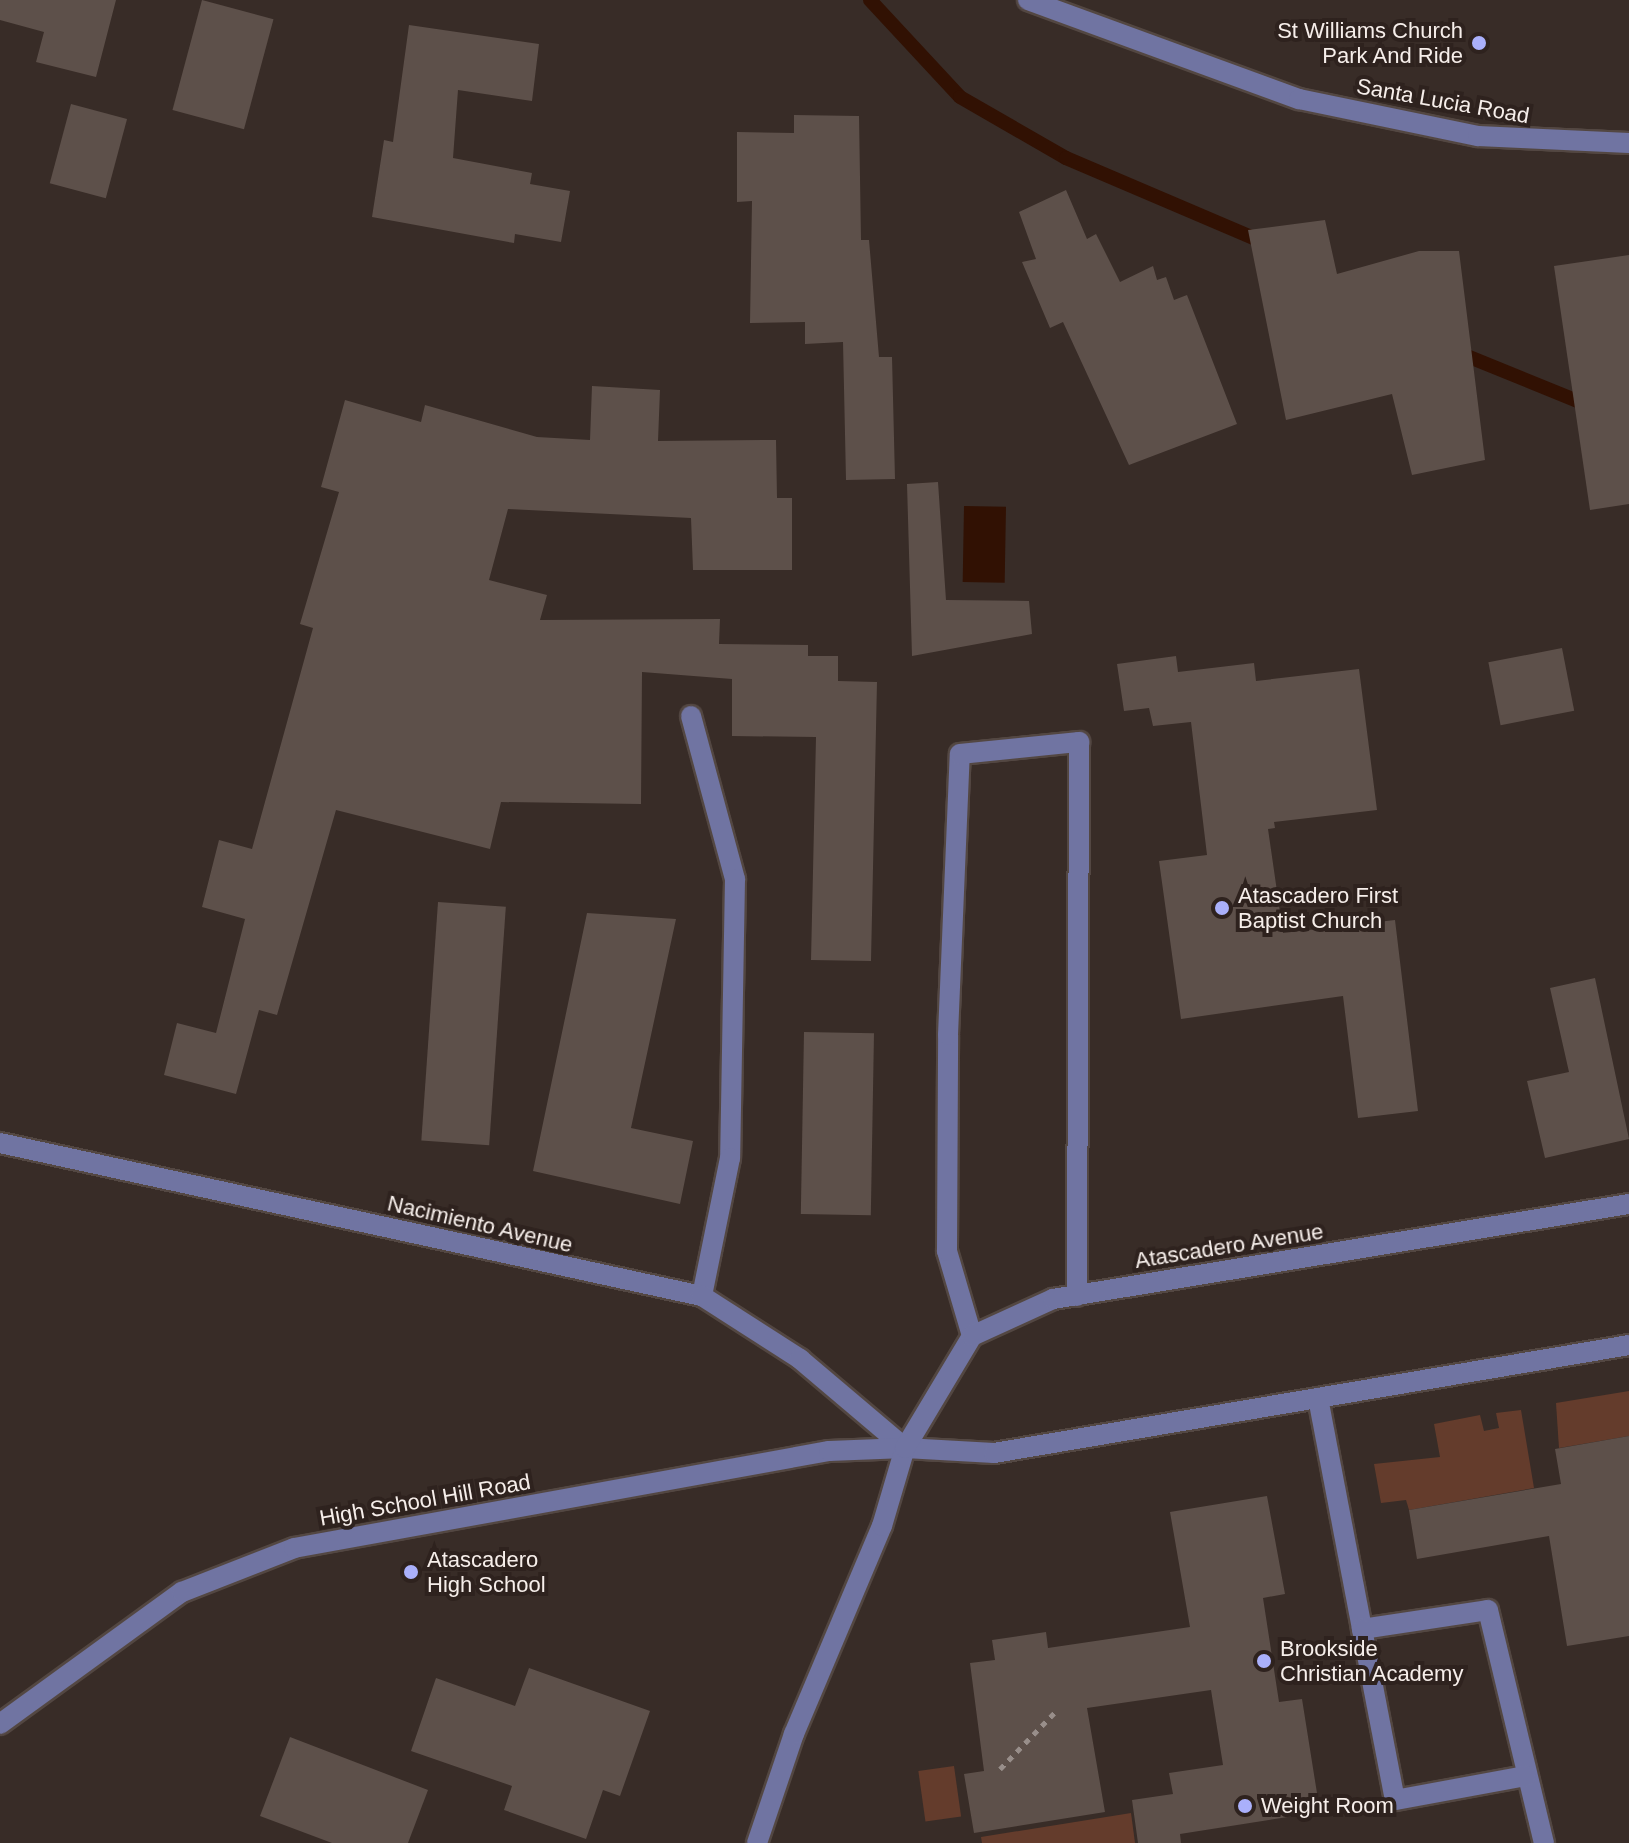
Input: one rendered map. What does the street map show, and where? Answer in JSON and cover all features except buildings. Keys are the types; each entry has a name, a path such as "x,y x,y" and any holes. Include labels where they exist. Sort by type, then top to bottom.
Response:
{"street":[{"name":"Santa Lucia Road","path":"1028,0 1299,99 1478,136 1629,143"},
{"path":"691,716 735,879 730,1158 702,1296"},
{"path":"757,1843 794,1734 882,1526 905,1448 972,1336 947,1251 948,1035 960,754 1079,742 1077,1296"},
{"name":"Nacimiento Avenue","path":"0,1143 702,1296 800,1359 905,1448"},
{"name":"Atascadero Avenue","path":"972,1336 1053,1299 1629,1204"},
{"path":"905,1448 994,1453 1629,1345"},
{"path":"1318,1398 1395,1800 1526,1776"},
{"name":"High School Hill Road","path":"0,1724 182,1592 294,1548 829,1451 905,1448"},
{"path":"1362,1629 1488,1610 1544,1843"}],"path":[{"path":"1000,1769 1054,1713"}],"shaded area":[{"path":"964,506 1006,507 1005,583 963,582"},
{"path":"1629,1391 1629,1436 1559,1448 1556,1403"},
{"path":"1521,1410 1534,1488 1409,1510 1406,1500 1381,1503 1374,1464 1440,1457 1434,1424 1480,1415 1484,1431 1499,1428 1496,1413"},
{"path":"954,1766 961,1817 925,1822 918,1771"},
{"path":"1131,1813 1135,1843 982,1843 981,1837"}],"waterway":[{"path":"870,0 960,97 1066,158 1265,243"},
{"path":"1457,352 1590,406"}],"place":[{"name":"St Williams Church Park And Ride","path":"1479,43"},
{"name":"Atascadero First Baptist Church","path":"1222,908"},
{"name":"Atascadero High School","path":"411,1572"},
{"name":"Brookside Christian Academy","path":"1264,1661"},
{"name":"Weight Room","path":"1245,1806"}]}
